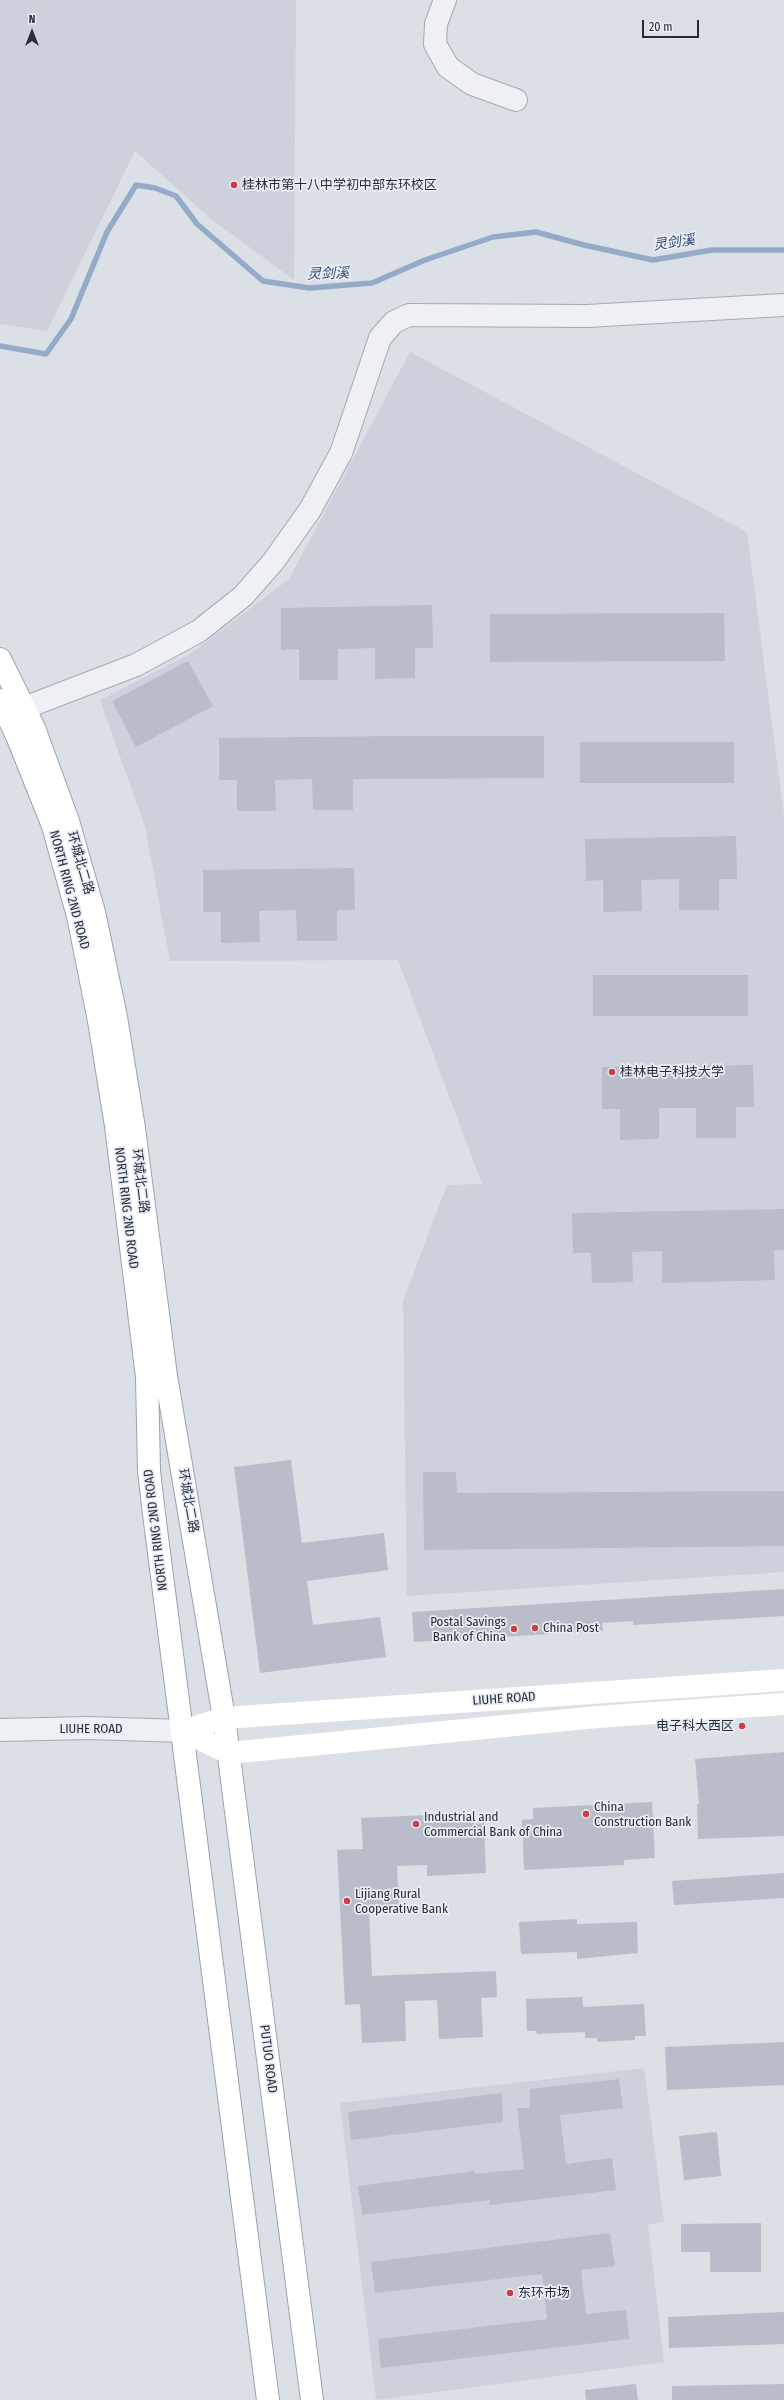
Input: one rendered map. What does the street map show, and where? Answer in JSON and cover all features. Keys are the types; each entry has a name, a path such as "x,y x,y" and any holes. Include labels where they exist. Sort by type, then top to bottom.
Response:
{"main road":[{"name":"环城北二路","path":"0,659 34,728 68,821 94,912 116,1017 134,1128 166,1376 224,1718"},
{"name":"NORTH RING 2ND ROAD","path":"0,700 18,736 53,826 78,916 99,1021 116,1126 147,1377 149,1470 183,1731"},
{"name":"LIUHE ROAD","path":"183,1731 224,1718 784,1680"},
{"name":"LIUHE ROAD","path":"229,1754 598,1717 784,1704"},
{"name":"PUTUO ROAD","path":"224,1718 312,2400"},
{"path":"183,1731 229,1754"},
{"path":"183,1731 268,2400"}],"street":[{"path":"446,0 436,24 435,44 448,67 472,84 516,100"},
{"path":"24,708 136,665 199,631 243,596 273,562 313,504 341,453 380,338 394,322 409,315 587,316 784,305"},
{"name":"LIUHE ROAD","path":"0,1730 88,1728 183,1731"}],"shaded area":[{"name":"桂林市第十八中学初中部东环校区","path":"0,0 296,0 294,280 211,219 135,151 47,331 0,324"},
{"name":"桂林电子科技大学","path":"410,352 747,532 784,816 784,1572 407,1596 403,1301 447,1185 482,1184 398,960 170,961 145,827 100,700 190,654 289,579"},
{"name":"东环市场","path":"644,2068 664,2221 648,2225 664,2362 376,2400 340,2103"}],"building":[{"path":"432,605 433,648 415,648 415,678 375,679 375,648 338,649 338,680 299,680 299,649 281,650 281,608"},
{"path":"724,613 725,661 490,662 490,614"},
{"path":"188,661 213,706 136,747 112,701"},
{"path":"544,736 544,778 353,779 353,810 313,810 312,779 275,780 276,811 237,811 237,780 219,780 219,738"},
{"path":"580,742 734,742 734,783 580,783"},
{"path":"736,836 737,879 719,879 719,910 679,910 679,879 641,880 642,911 603,912 603,880 586,881 585,839"},
{"path":"354,868 355,910 337,910 337,941 297,941 296,910 259,911 260,942 221,943 221,912 203,912 203,870"},
{"path":"593,975 748,975 748,1016 593,1016"},
{"path":"753,1065 754,1107 736,1107 736,1138 696,1138 696,1108 659,1108 659,1139 620,1140 620,1109 602,1109 602,1067"},
{"path":"784,1209 784,1250 774,1250 775,1280 662,1283 662,1251 632,1252 633,1282 592,1283 591,1253 573,1253 572,1213"},
{"path":"291,1460 302,1543 384,1533 388,1570 307,1581 313,1625 380,1617 386,1657 260,1673 234,1467"},
{"path":"423,1472 456,1472 457,1493 784,1491 784,1546 424,1550"},
{"path":"784,1589 784,1616 633,1625 633,1621 602,1623 603,1631 414,1642 412,1612"},
{"path":"784,1752 784,1836 698,1839 697,1804 699,1804 695,1759"},
{"path":"652,1802 655,1858 624,1860 624,1865 524,1870 522,1820 533,1819 533,1808"},
{"path":"473,1813 474,1824 484,1823 486,1873 427,1876 427,1865 397,1866 399,1908 369,1909 372,1976 496,1971 497,1997 481,1998 483,2037 439,2039 437,2000 405,2001 406,2041 362,2043 360,2004 345,2005 337,1850 363,1849 361,1818"},
{"path":"784,1873 784,1898 674,1905 672,1881"},
{"path":"577,1919 577,1924 637,1922 638,1953 577,1959 577,1952 521,1954 519,1922"},
{"path":"582,1997 583,2007 644,2004 646,2036 635,2036 635,2040 597,2042 597,2038 585,2038 585,2032 537,2034 536,2031 527,2031 526,1999"},
{"path":"784,2042 784,2085 667,2090 665,2047"},
{"path":"619,2079 623,2108 560,2115 566,2164 612,2158 616,2190 490,2205 490,2200 362,2215 358,2186 475,2171 475,2174 524,2169 517,2108 530,2108 530,2089"},
{"path":"502,2093 503,2122 351,2140 348,2112"},
{"path":"717,2132 721,2176 684,2180 679,2136"},
{"path":"761,2223 761,2272 710,2272 710,2252 681,2252 681,2224"},
{"path":"610,2233 615,2266 581,2270 586,2314 626,2310 629,2339 381,2368 378,2339 547,2319 542,2274 375,2293 371,2262"},
{"path":"784,2312 784,2344 669,2348 668,2317"},
{"path":"636,2384 638,2400 586,2400 585,2390"},
{"path":"784,2384 784,2400 672,2400 672,2386"}],"waterway":[{"name":"灵剑溪","path":"0,346 46,354 71,319 107,232 136,185 155,188 176,196 197,224 263,281 309,288 372,283 425,260 493,237 536,232 584,245 653,260 712,250 784,250"}],"place":[{"name":"桂林市第十八中学初中部东环校区","path":"234,185"},
{"name":"桂林电子科技大学","path":"612,1072"},
{"name":"China Post","path":"535,1628"},
{"name":"Postal Savings Bank of China","path":"514,1629"},
{"name":"电子科大西区","path":"742,1726"},
{"name":"China Construction Bank","path":"586,1814"},
{"name":"Industrial and Commercial Bank of China","path":"416,1824"},
{"name":"Lijiang Rural Cooperative Bank","path":"347,1901"},
{"name":"东环市场","path":"510,2293"}]}
